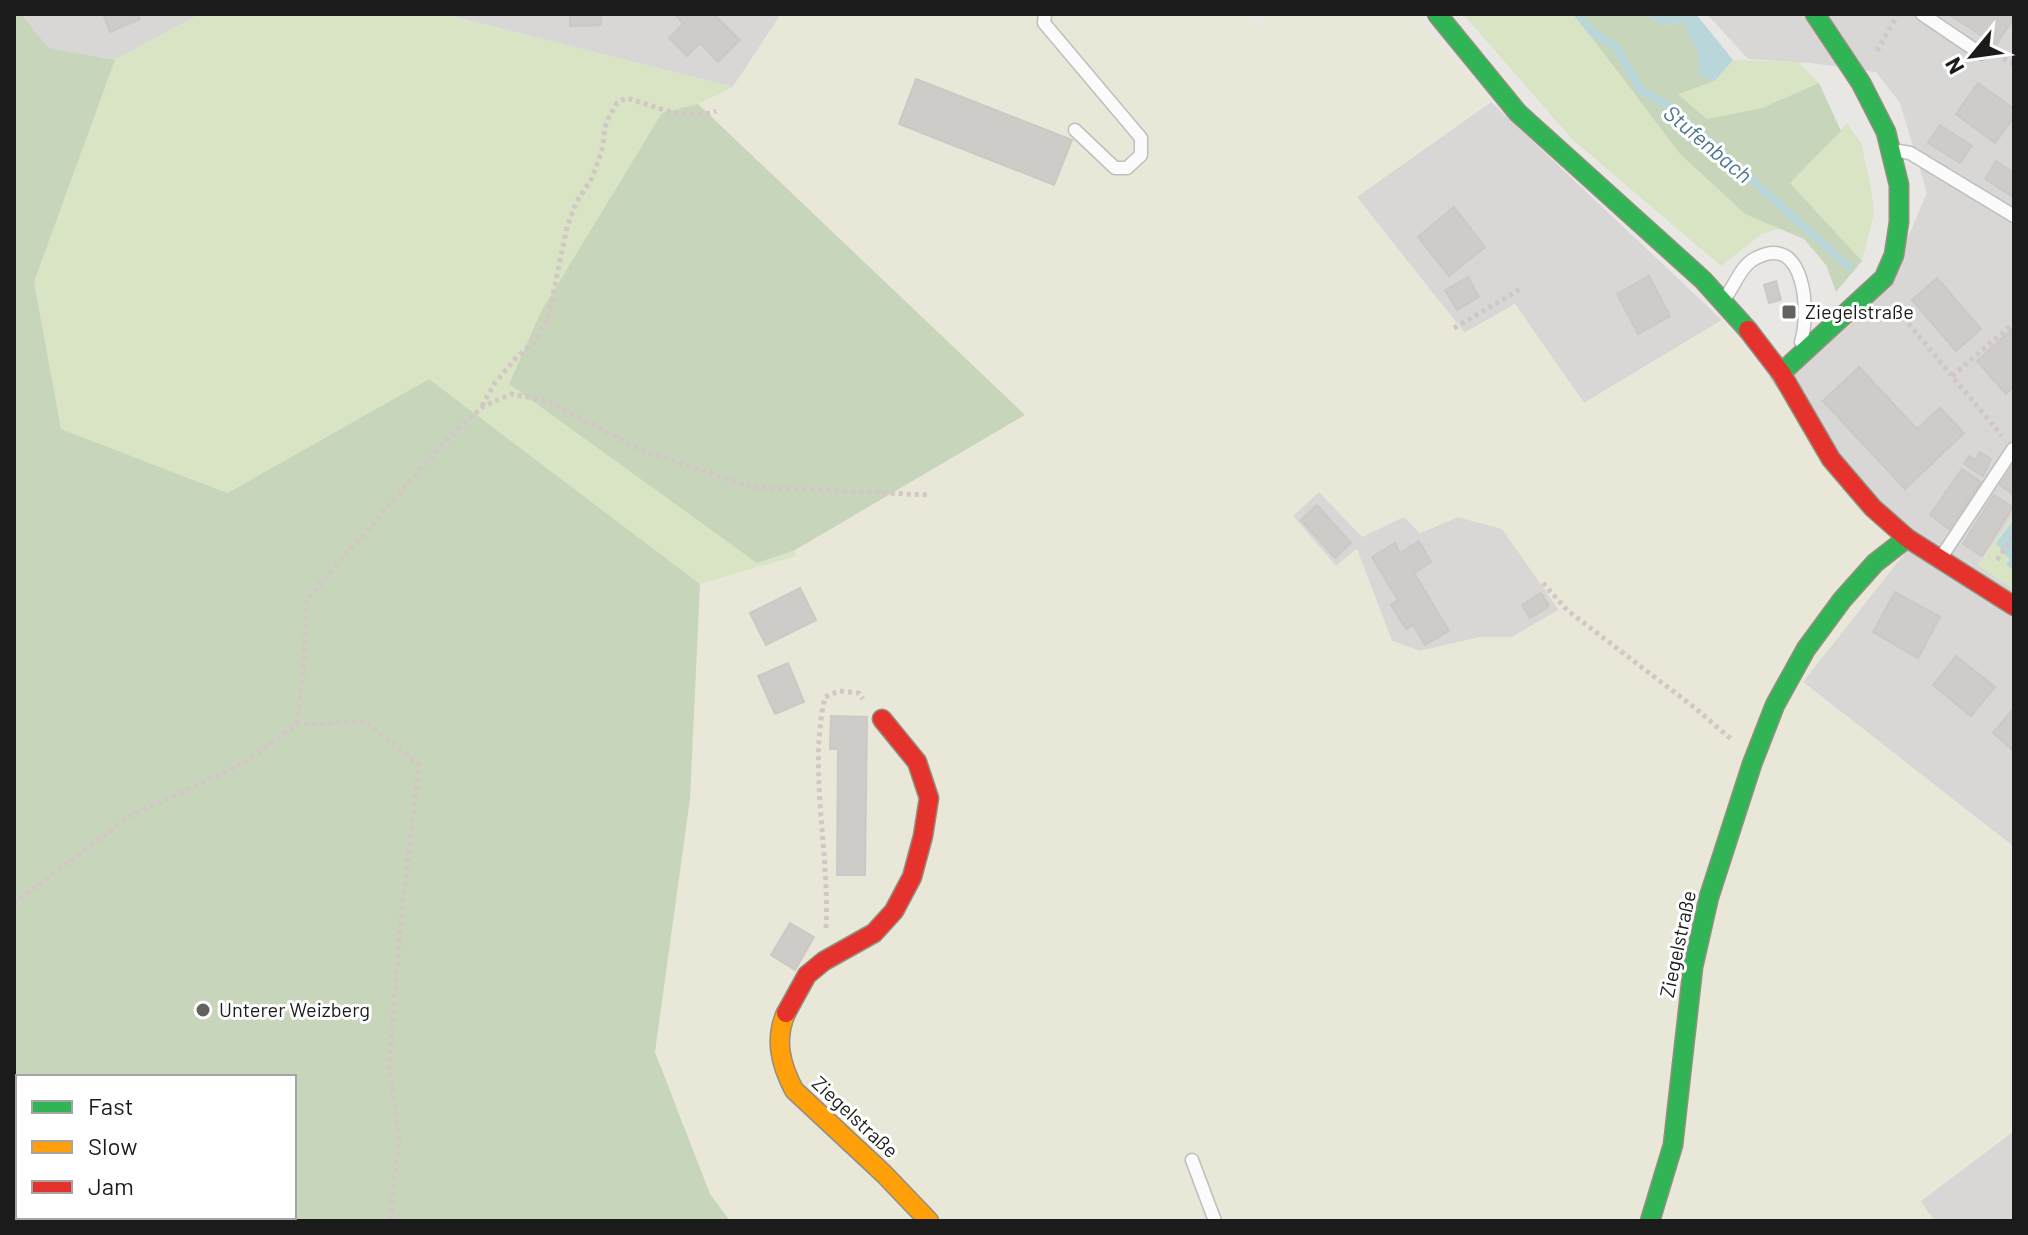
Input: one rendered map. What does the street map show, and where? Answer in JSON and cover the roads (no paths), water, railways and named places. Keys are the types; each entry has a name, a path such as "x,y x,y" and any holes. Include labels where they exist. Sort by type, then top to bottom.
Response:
{"street":[{"path":"1437,14 1518,113 1723,300 1781,373 1831,459 1873,508 1907,538 2014,606"},
{"path":"1781,373 1877,286 1891,264 1899,232 1899,173 1889,135 1876,109 1815,14"},
{"name":"Ziegelstraße","path":"1650,1221 1673,1145 1693,967 1709,897 1752,764 1775,705 1806,649 1875,563 1907,538"},
{"name":"Ziegelstraße","path":"882,719 917,762 929,798 912,877 894,911 874,933 824,961 807,975 779,1029 780,1054 794,1090 929,1221"}],"lane":[{"path":"1045,14 1044,23 1141,138 1141,155 1127,168 1115,168 1075,130"},
{"path":"1922,14 1981,54"},
{"path":"1893,151 1910,153 2014,216"},
{"path":"1723,300 1753,259 1770,253 1788,258 1795,264 1802,280 1803,339 1781,373"},
{"path":"1940,559 2013,449"},
{"path":"1192,1160 1215,1221"}],"water":[{"path":"1645,14 1696,14 1733,60 1715,81 1699,75 1698,53 1683,22 1662,25"},
{"path":"2014,520 2014,571 2006,564 2010,560 1996,543"}],"waterway":[{"name":"Stufenbach","path":"1578,14 1592,32 1616,47 1641,90 1666,104 1849,267"}],"place":[{"name":"Ziegelstraße","path":"1789,312"},
{"name":"Unterer Weizberg","path":"203,1010"}]}
